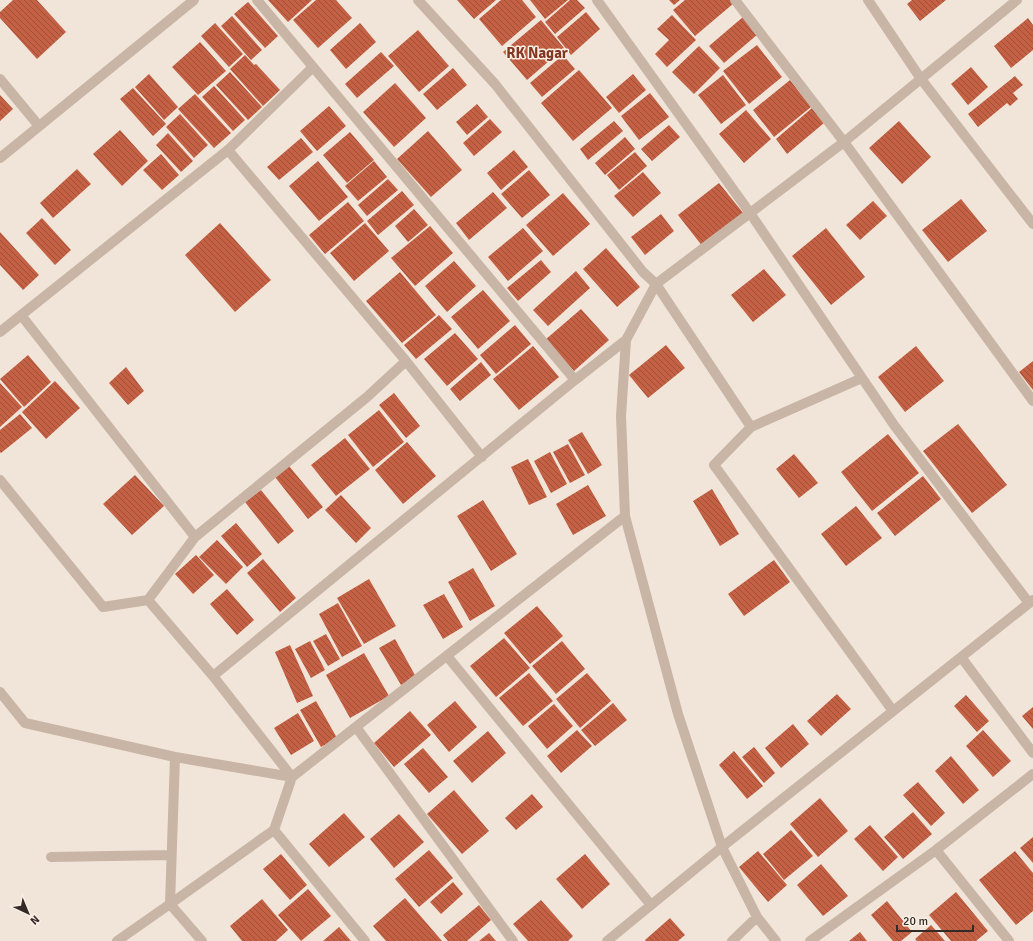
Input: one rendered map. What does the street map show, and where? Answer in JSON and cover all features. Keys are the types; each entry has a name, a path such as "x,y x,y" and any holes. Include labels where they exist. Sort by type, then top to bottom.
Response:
{"street":[{"path":"0,158 194,0"},
{"path":"257,0 575,380"},
{"path":"418,0 495,84 643,272 656,284 751,427"},
{"path":"735,0 844,142 1033,400"},
{"path":"868,0 921,79 1033,224"},
{"path":"776,941 757,917 722,847 678,714 625,516 620,416 626,340 656,284 844,142 1017,0"},
{"path":"600,1 750,213 894,425 1031,601 722,847 607,941"},
{"path":"0,332 228,150 313,67"},
{"path":"0,79 39,126"},
{"path":"228,150 406,361 482,457"},
{"path":"21,315 195,537"},
{"path":"213,676 626,340"},
{"path":"0,480 103,607 148,600 195,537 360,402 406,361"},
{"path":"862,378 751,427 714,465 893,711"},
{"path":"117,941 274,830 292,777 625,516"},
{"path":"148,600 213,676 292,777"},
{"path":"447,656 651,905"},
{"path":"961,657 1033,753"},
{"path":"0,692 25,723 175,757 292,777"},
{"path":"356,727 513,941"},
{"path":"175,757 170,904 202,941"},
{"path":"810,941 936,850 1033,774"},
{"path":"274,830 365,941"},
{"path":"936,850 1007,940"},
{"path":"51,857 171,855"},
{"path":"732,941 757,917"}],"building":[{"path":"13,0 37,0 66,32 37,59 0,18 0,12"},
{"path":"268,0 312,0 288,22"},
{"path":"316,0 336,0 352,18 318,48 293,20"},
{"path":"457,0 496,0 474,19"},
{"path":"501,0 522,0 536,17 502,46 479,19"},
{"path":"530,0 568,0 545,19"},
{"path":"570,0 577,0 585,8 555,34 545,22"},
{"path":"669,0 680,0 674,5"},
{"path":"685,0 731,0 734,3 695,36 673,10"},
{"path":"912,0 946,0 920,21 907,4"},
{"path":"248,2 278,36 265,48 234,14"},
{"path":"586,12 600,29 571,55 557,37"},
{"path":"672,15 696,40 667,67 655,54 669,40 657,29"},
{"path":"232,16 262,50 251,60 221,26"},
{"path":"743,17 758,34 724,63 709,46"},
{"path":"1028,18 1033,25 1033,50 1011,68 994,46"},
{"path":"541,20 564,48 527,80 503,52"},
{"path":"215,23 243,54 229,67 201,36"},
{"path":"360,23 376,42 346,69 330,50"},
{"path":"418,30 449,66 419,92 388,56"},
{"path":"200,42 226,71 198,95 172,67"},
{"path":"757,45 782,77 749,104 723,71"},
{"path":"699,46 720,68 694,94 672,72"},
{"path":"381,52 394,66 357,98 345,84"},
{"path":"245,55 254,65 256,64 280,90 263,106 230,69"},
{"path":"563,55 575,69 542,97 530,83"},
{"path":"971,67 988,87 968,105 951,84"},
{"path":"453,68 467,85 437,110 423,94"},
{"path":"579,70 612,108 573,141 541,103"},
{"path":"230,72 262,107 248,120 216,85"},
{"path":"149,74 178,107 164,120 135,87"},
{"path":"633,74 646,90 619,113 606,97"},
{"path":"723,75 746,105 721,124 698,95"},
{"path":"1015,76 1023,85 1013,93 1018,99 1010,106 1007,103 978,127 968,114"},
{"path":"790,80 811,107 774,137 753,110"},
{"path":"395,83 426,118 394,147 363,112"},
{"path":"214,86 245,120 233,131 202,97"},
{"path":"133,88 166,124 153,136 120,99"},
{"path":"650,93 669,117 639,140 621,116"},
{"path":"195,94 231,133 214,148 178,109"},
{"path":"0,95 13,109 0,121"},
{"path":"477,104 488,117 467,135 456,122"},
{"path":"329,106 346,126 317,151 300,131"},
{"path":"812,108 824,123 787,154 776,139"},
{"path":"746,110 771,139 744,163 719,134"},
{"path":"180,114 208,145 194,158 166,127"},
{"path":"490,119 502,132 474,156 463,143"},
{"path":"614,121 623,131 588,160 580,149"},
{"path":"899,121 931,157 902,184 869,148"},
{"path":"669,125 680,137 652,161 641,149"},
{"path":"120,130 148,161 122,186 93,154"},
{"path":"428,131 462,170 431,197 397,159"},
{"path":"350,132 374,160 347,183 323,155"},
{"path":"168,133 193,161 181,172 156,145"},
{"path":"625,137 635,149 605,175 595,163"},
{"path":"301,138 313,152 279,180 267,167"},
{"path":"514,150 528,167 501,190 487,173"},
{"path":"635,152 647,166 619,190 607,175"},
{"path":"161,154 179,175 162,190 143,170"},
{"path":"318,161 348,197 319,221 289,186"},
{"path":"374,161 387,177 358,201 345,186"},
{"path":"77,169 91,184 53,218 40,203"},
{"path":"529,170 550,195 522,218 501,194"},
{"path":"643,172 661,193 633,217 614,196"},
{"path":"388,179 398,190 367,216 358,205"},
{"path":"719,183 744,214 703,247 678,215"},
{"path":"402,191 414,205 378,235 367,221"},
{"path":"493,192 507,208 469,240 456,223"},
{"path":"563,193 590,224 553,256 526,225"},
{"path":"961,199 987,231 948,262 922,230"},
{"path":"873,201 887,216 860,240 846,225"},
{"path":"348,202 364,221 325,254 309,235"},
{"path":"414,209 428,225 408,242 395,226"},
{"path":"661,214 674,231 645,255 631,237"},
{"path":"42,218 71,250 55,265 26,233"},
{"path":"220,223 271,280 235,312 185,255"},
{"path":"365,223 389,251 354,281 330,253"},
{"path":"430,226 453,253 415,286 391,258"},
{"path":"523,228 543,251 508,281 488,257"},
{"path":"826,228 865,277 831,305 792,256"},
{"path":"0,232 39,275 23,290 0,265"},
{"path":"606,248 640,287 617,307 583,269"},
{"path":"541,260 551,272 518,301 507,288"},
{"path":"454,261 476,286 447,312 425,286"},
{"path":"764,269 786,295 753,322 731,295"},
{"path":"576,271 590,288 548,326 533,310"},
{"path":"400,272 436,315 402,343 366,301"},
{"path":"483,290 510,321 478,349 451,317"},
{"path":"581,309 609,340 574,371 545,340"},
{"path":"439,315 452,329 416,359 404,345"},
{"path":"515,325 531,344 496,374 480,355"},
{"path":"455,333 478,359 447,386 424,359"},
{"path":"666,345 685,368 648,398 629,375"},
{"path":"533,346 559,377 519,410 493,379"},
{"path":"916,346 944,381 905,412 878,377"},
{"path":"28,355 51,382 24,407 0,379"},
{"path":"1033,361 1033,390 1019,372"},
{"path":"481,362 491,375 460,401 450,389"},
{"path":"126,367 144,391 128,405 109,383"},
{"path":"55,381 80,408 46,439 22,412"},
{"path":"0,383 22,407 0,427"},
{"path":"394,393 420,426 406,438 379,405"},
{"path":"379,410 404,442 373,467 348,435"},
{"path":"20,414 32,428 1,453 0,430"},
{"path":"958,424 1007,485 972,513 923,451"},
{"path":"582,432 602,465 588,474 568,440"},
{"path":"888,434 919,473 872,511 841,472"},
{"path":"345,438 370,469 336,496 311,465"},
{"path":"407,442 436,476 403,504 375,470"},
{"path":"568,444 585,475 570,483 553,452"},
{"path":"550,452 567,484 551,493 534,461"},
{"path":"794,454 818,483 799,498 776,469"},
{"path":"528,459 547,497 529,505 511,467"},
{"path":"289,466 323,507 308,519 275,477"},
{"path":"135,475 164,506 132,535 103,504"},
{"path":"923,476 941,499 895,536 877,513"},
{"path":"588,485 606,516 573,535 556,504"},
{"path":"712,489 739,534 720,546 693,501"},
{"path":"261,490 294,531 278,544 245,502"},
{"path":"341,495 371,528 356,543 325,510"},
{"path":"483,500 517,554 491,571 457,516"},
{"path":"856,506 882,538 846,566 821,534"},
{"path":"236,523 262,554 247,567 221,536"},
{"path":"217,540 243,567 226,584 199,557"},
{"path":"196,555 214,575 193,594 175,574"},
{"path":"263,559 296,598 280,612 247,573"},
{"path":"774,560 790,582 744,616 728,594"},
{"path":"473,568 495,606 470,621 448,582"},
{"path":"369,579 396,626 364,644 337,598"},
{"path":"227,589 254,620 237,635 210,604"},
{"path":"444,594 463,627 443,639 423,605"},
{"path":"338,603 362,646 342,657 319,614"},
{"path":"537,606 563,636 530,664 504,633"},
{"path":"326,634 340,659 328,666 313,641"},
{"path":"504,638 530,668 496,697 470,666"},
{"path":"395,639 416,677 401,685 379,648"},
{"path":"310,641 325,670 311,678 295,649"},
{"path":"562,641 585,669 556,694 532,666"},
{"path":"290,645 313,696 297,703 275,652"},
{"path":"364,653 389,696 350,718 326,675"},
{"path":"529,673 553,701 523,726 499,698"},
{"path":"587,673 611,701 580,728 556,699"},
{"path":"837,694 851,709 821,736 807,721"},
{"path":"966,695 989,721 977,732 954,706"},
{"path":"316,701 337,738 321,747 300,710"},
{"path":"455,701 477,727 449,752 427,725"},
{"path":"613,703 627,720 595,746 581,730"},
{"path":"554,704 573,726 547,749 528,726"},
{"path":"1033,707 1033,729 1022,716"},
{"path":"410,711 431,735 394,767 374,743"},
{"path":"298,713 314,741 291,755 274,728"},
{"path":"793,724 809,744 781,768 765,748"},
{"path":"577,730 592,746 561,773 547,756"},
{"path":"983,730 1011,761 993,777 966,746"},
{"path":"488,731 506,753 472,783 453,761"},
{"path":"754,747 775,773 764,783 742,757"},
{"path":"423,748 448,777 429,793 404,764"},
{"path":"734,751 763,786 747,799 719,765"},
{"path":"951,756 979,790 963,804 935,771"},
{"path":"918,782 945,813 931,826 903,795"},
{"path":"454,790 489,831 462,854 427,814"},
{"path":"532,794 543,807 516,830 505,818"},
{"path":"820,798 848,831 818,857 790,824"},
{"path":"913,812 932,834 903,859 884,837"},
{"path":"344,813 365,837 329,867 309,844"},
{"path":"399,814 424,842 394,868 370,839"},
{"path":"870,825 898,857 883,871 854,839"},
{"path":"791,830 813,856 784,880 763,854"},
{"path":"1033,837 1033,863 1020,848"},
{"path":"429,850 453,878 419,907 395,879"},
{"path":"758,851 787,885 768,902 739,867"},
{"path":"1015,851 1033,873 1033,911 1016,925 979,880"},
{"path":"281,854 307,885 290,900 263,869"},
{"path":"585,854 610,884 582,909 556,879"},
{"path":"821,864 848,896 823,916 797,885"},
{"path":"453,882 463,894 441,914 430,902"},
{"path":"308,889 331,916 301,941 278,915"},
{"path":"956,892 988,931 976,941 951,941 929,915"},
{"path":"405,898 442,941 386,941 373,926"},
{"path":"262,899 288,930 276,941 242,941 230,926"},
{"path":"541,900 573,936 568,941 528,941 513,924"},
{"path":"887,901 912,932 901,941 893,941 871,915"},
{"path":"479,905 491,920 467,941 448,941 443,935"},
{"path":"670,918 685,935 678,941 645,940"},
{"path":"931,925 945,941 917,941 915,939"},
{"path":"339,927 351,941 323,941"},
{"path":"860,932 867,941 849,941"},
{"path":"489,933 496,941 479,941"}],"district":[{"name":"RK Nagar","path":"537,53"}]}
